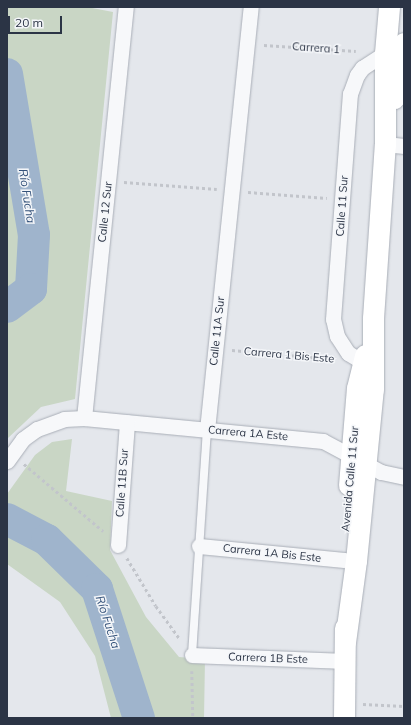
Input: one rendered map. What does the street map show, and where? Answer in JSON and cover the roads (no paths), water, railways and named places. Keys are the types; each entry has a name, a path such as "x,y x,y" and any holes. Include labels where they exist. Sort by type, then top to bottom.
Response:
{"main road":[{"name":"Avenida Calle 11 Sur","path":"389,7 385,53 395,145"},
{"name":"Avenida Calle 11 Sur","path":"345,652 359,461 358,388 373,318 395,145 404,43"},
{"name":"Avenida Calle 11 Sur","path":"344,710 344,560 359,461 373,389 373,318"}],"street":[{"name":"Calle 12 Sur","path":"84,418 126,7"},
{"name":"Calle 11A Sur","path":"208,430 251,7"},
{"name":"Calle 11 Sur","path":"363,362 348,352 337,336 333,312 350,94 357,75 362,68 385,53"},
{"name":"Carrera 1A Este","path":"9,458 23,439 37,429 64,419 84,418 323,441 386,474 404,477"},
{"name":"Calle 11B Sur","path":"118,545 127,422"},
{"name":"Carrera 1A Bis Este","path":"199,546 344,560"},
{"name":"Carrera 1B Este","path":"192,655 345,652"}],"lane":[{"name":"Calle 11A Sur","path":"192,655 208,430"}],"waterway":[{"name":"Río Fucha","path":"7,74 34,235 31,289 7,307"},
{"name":"Río Fucha","path":"7,519 47,540 97,589 139,718"}]}
